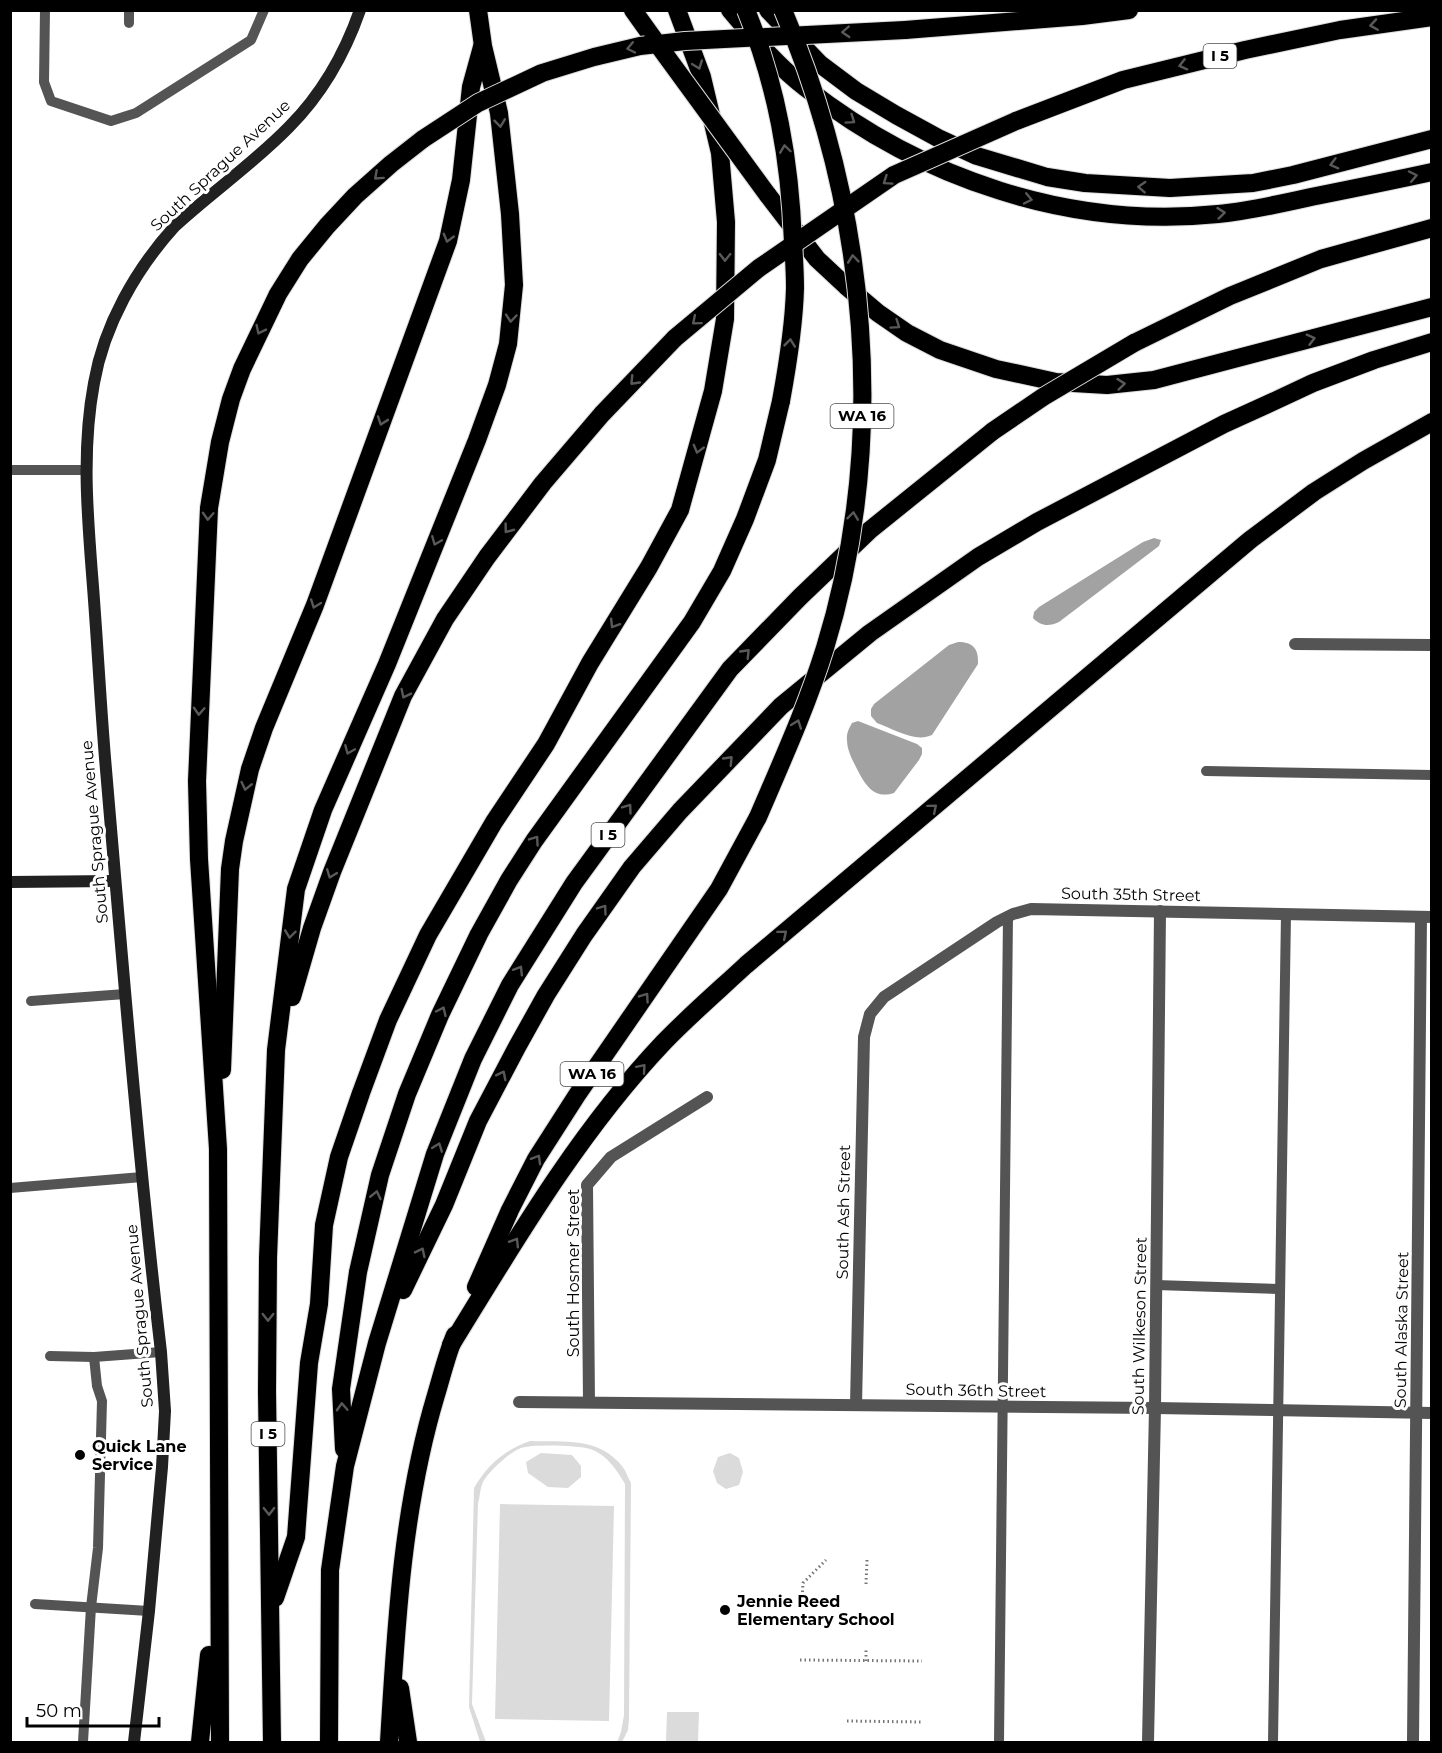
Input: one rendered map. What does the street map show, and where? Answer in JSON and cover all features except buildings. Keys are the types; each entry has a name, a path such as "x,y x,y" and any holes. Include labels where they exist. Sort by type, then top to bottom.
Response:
{"highway":[{"path":"276,1050 296,889 323,810 387,664 477,440 497,385 508,344 514,285 510,214 499,113 483,46 478,10"},
{"path":"633,10 817,259 878,313 907,333 940,350 996,369 1056,382 1107,385 1154,380 1431,307"},
{"path":"271,1610 296,1537 309,1363 319,1304 324,1225 339,1157 361,1093 388,1020 428,935 494,822 546,744 590,663 650,567 680,510 713,391 725,319 726,222 720,153 702,76 677,10"},
{"path":"730,10 774,60 798,81 869,132 933,167 1018,197 1067,207 1170,217 1217,214 1279,204 1431,172"},
{"path":"345,1466 341,1389 358,1272 380,1175 407,1094 440,1015 479,934 509,880 534,841 692,622 722,571 745,519 766,460 781,401 790,346 795,287 792,204 773,87 747,10"},
{"path":"768,10 820,64 856,91 896,115 977,156 1047,177 1108,185 1170,188 1253,183 1293,175 1431,139"},
{"name":"WA 16","path":"451,1346 510,1210 536,1159 577,1095 719,889 758,817 794,734 825,648 841,585 852,524 861,426 861,344 851,243 824,123 806,68 783,10"},
{"path":"218,1149 199,859 197,781 209,507 220,442 231,399 242,369 278,294 300,259 355,196 423,139 478,103 533,77 594,57 629,49 685,41 905,30 1129,10"},
{"name":"I 5","path":"272,1743 267,1392 268,1258 276,1050 312,928 332,872 403,696 445,619 487,557 543,483 602,414 675,338 759,268 894,175 1016,121 1124,80 1245,50 1340,30 1431,18"},
{"path":"220,1743 218,1149 226,1013 230,869 234,841 250,769 264,728 315,605 448,241 461,180 471,87 483,46"},
{"name":"I 5","path":"329,1743 330,1570 345,1466 377,1343 435,1154 473,1059 510,986 574,883 730,669 870,530 993,431 1042,398 1134,343 1230,296 1321,259 1431,228"},
{"path":"377,1343 444,1205 478,1121 546,995 584,935 632,867 680,811 781,706 880,626 978,557 1037,522 1224,424 1313,383 1431,342"},
{"path":"389,1743 399,1586 407,1524 426,1427 451,1346 524,1227 589,1133 620,1093 662,1044 746,966 1250,540 1314,492 1362,461 1431,422"},
{"path":"200,1743 210,1643 219,1485"},
{"path":"394,1652 408,1743"}],"street":[{"name":"South Sprague Avenue","path":"134,1743 149,1611 165,1411 100,708 86,470 87,421 99,361 111,326 133,282 161,241 175,226 212,192 268,147 297,119 339,58 360,10"},
{"path":"1295,644 1431,645"},
{"path":"10,882 116,881"},
{"name":"South 35th Street","path":"868,1020 874,1008 888,993 1008,916 1025,910 1044,908 1426,917"},
{"name":"South Wilkeson Street","path":"1148,1743 1155,1408 1160,911"},
{"name":"South Alaska Street","path":"1413,1743 1416,1413 1426,917"},
{"name":"South Ash Street","path":"856,1405 864,1037 868,1020"},
{"name":"South Hosmer Street","path":"589,1402 588,1185 611,1157 707,1097"},
{"name":"South 36th Street","path":"519,1402 1431,1413"}],"lane":[{"path":"45,10 44,82 51,101 111,121 136,113 251,40 264,10"},
{"path":"129,10 129,22"},
{"path":"10,470 86,470"},
{"path":"1206,771 1431,775"},
{"path":"1273,1743 1286,914"},
{"path":"999,1743 1008,916"},
{"path":"31,1001 125,994"},
{"path":"10,1188 142,1177"},
{"path":"1156,1285 1280,1289"},
{"path":"50,1356 94,1357 161,1352"},
{"path":"83,1743 91,1607 98,1548 102,1401 97,1386 94,1357"},
{"path":"35,1604 149,1611"}],"path":[{"path":"802,1601 802,1583 825,1560"},
{"path":"866,1584 867,1560"},
{"path":"866,1650 866,1660"},
{"path":"800,1660 922,1661"},
{"path":"847,1721 921,1722"}],"shaded area":[{"path":"1154,538 1161,540 1159,546 1059,622 1045,625 1033,618 1034,612 1039,607 1143,542"},
{"path":"958,642 968,643 974,647 978,664 932,735 912,736 877,723 871,716 874,704 949,645"},
{"path":"858,721 922,748 919,760 894,793 880,794 870,789 854,764 847,736 852,723"},
{"path":"530,1441 580,1443 603,1450 622,1466 631,1483 629,1719 628,1730 622,1742 617,1742 624,1715 625,1484 606,1459 590,1449 555,1446 521,1448 500,1462 483,1482 478,1504 472,1704 486,1742 480,1742 469,1707 474,1488 498,1459"},
{"path":"541,1453 572,1455 581,1466 581,1477 568,1488 548,1487 528,1473 526,1462"},
{"path":"730,1453 739,1458 743,1472 739,1485 726,1489 717,1483 713,1471 718,1457"},
{"path":"500,1504 614,1506 609,1721 495,1719"},
{"path":"667,1712 699,1712 698,1742 666,1742"}],"place":[{"name":"Quick Lane Service","path":"80,1455"},
{"name":"Jennie Reed Elementary School","path":"725,1610"}]}
